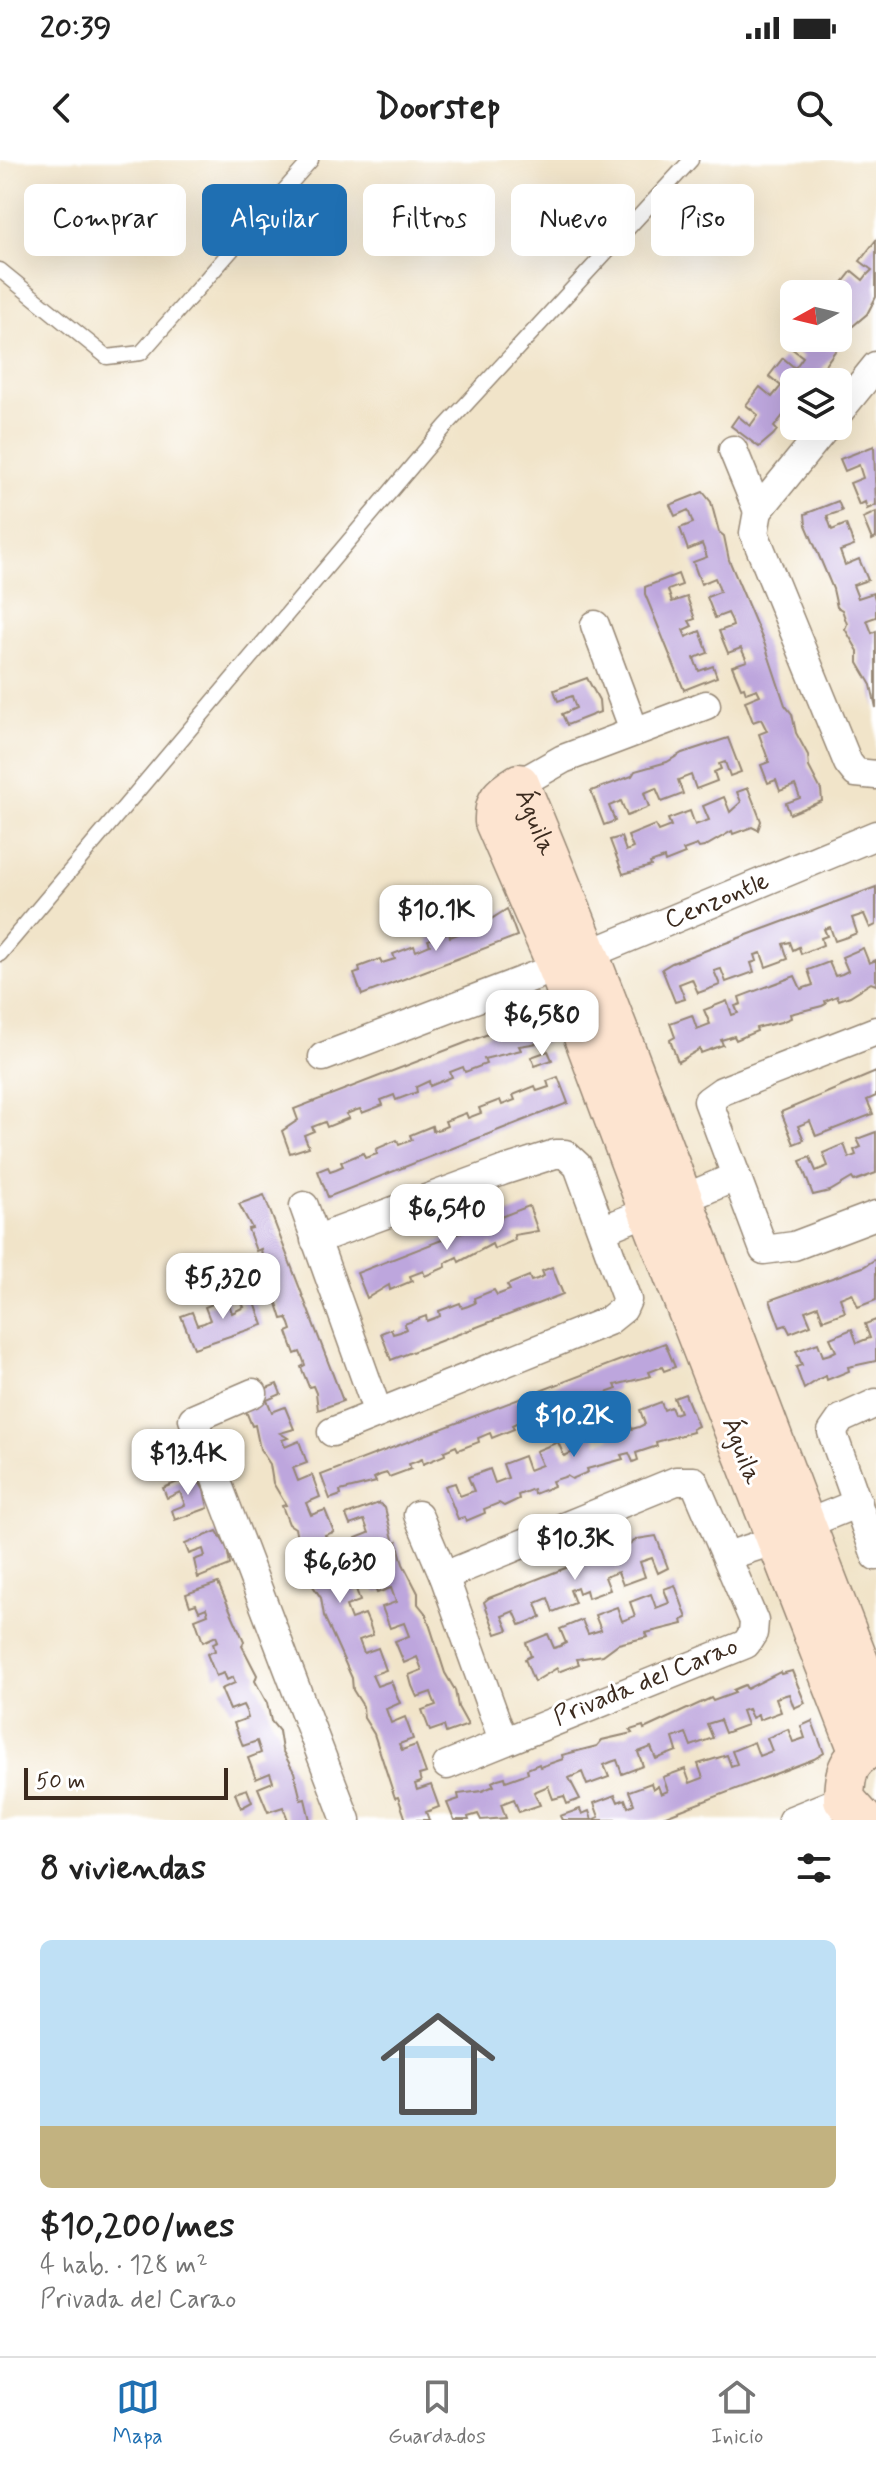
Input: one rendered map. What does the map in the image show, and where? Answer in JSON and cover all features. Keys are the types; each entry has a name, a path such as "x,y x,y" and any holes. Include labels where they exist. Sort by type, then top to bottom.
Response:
{"street":[{"path":"852,396 876,366"},
{"path":"816,440 758,511 754,533 848,763 856,773 876,775"},
{"path":"733,450 758,511"},
{"path":"595,625 634,730"},
{"path":"519,784 563,759 706,705"},
{"name":"Águila","path":"519,784 500,795 494,808 495,822 574,959 868,1748"},
{"name":"Cenzontle","path":"323,1057 574,959 876,835"},
{"path":"876,1031 712,1096 709,1109 764,1250 794,1246 876,1215"},
{"path":"315,1240 555,1154 565,1154 578,1166 627,1300 617,1316 332,1432"},
{"path":"602,1230 735,1177"},
{"path":"304,1206 378,1413"},
{"path":"253,1393 193,1419 346,1820"},
{"path":"876,1403 841,1419 832,1432 876,1556"},
{"name":"Privada del Carao","path":"444,1576 686,1480 694,1481 754,1621 753,1633 746,1644 447,1765"},
{"path":"727,1556 858,1503"},
{"path":"418,1515 444,1576 503,1740"},
{"name":"Águila","path":"790,1532 876,1707"},
{"path":"792,1820 853,1810 845,1772 868,1748"}],"lane":[{"path":"0,270 107,357 141,353 311,160"},
{"path":"0,954 445,427 691,160"}],"building":[{"path":"876,240 876,297 867,314 852,327 852,280 845,280 852,271 863,280 872,270 860,261"},
{"path":"796,352 834,352 823,368 795,368 803,357"},
{"path":"783,358 795,368 780,368 780,385 769,376"},
{"path":"760,387 772,397 780,387 780,419 774,427 777,430 759,447 731,426 738,416 750,426 758,415 746,405"},
{"path":"874,446 876,505 867,509 865,502 859,505 850,483 863,478 859,465 845,471 840,459"},
{"path":"703,492 711,502 729,560 765,645 785,705 792,714 796,733 808,755 809,767 821,790 822,801 790,814 786,803 800,798 795,785 780,791 776,780 768,783 761,765 769,762 759,734 767,731 761,719 753,722 745,701 760,695 757,689 746,693 744,687 741,688 732,666 747,661 741,648 728,653 719,631 733,626 728,613 715,618 707,597 720,592 718,585 715,578 701,584 693,562 707,557 702,544 688,550 680,528 693,523 688,510 675,516 670,505"},
{"path":"838,501 842,511 827,516 832,530 846,524 854,546 840,551 845,565 859,559 868,580 853,585 858,598 873,593 876,602 876,617 867,620 872,633 876,631 876,708 871,685 858,663 858,651 845,629 847,624 842,610 837,607 833,589 806,525 805,514"},
{"path":"876,512 876,538 872,540 863,518"},
{"path":"678,574 682,585 668,590 672,602 687,597 695,619 689,621 692,626 683,630 686,637 700,631 708,653 694,658 696,664 699,671 713,666 717,677 684,690 645,594 645,587"},
{"path":"587,678 599,700 600,712 567,725 562,714 576,708 572,696 558,701 554,690"},
{"path":"728,738 741,772 730,776 725,762 719,764 721,769 714,772 717,781 696,789 691,775 678,780 683,794 662,802 656,788 644,793 649,807 627,816 621,801 609,806 615,821 604,825 591,791 632,776 635,771"},
{"path":"748,788 761,821 758,830 752,827 733,834 732,831 704,847 697,845 665,862 664,858 650,863 651,866 623,874 610,840 621,837 626,851 633,848 628,836 655,825 658,831 671,826 668,819 690,811 695,825 709,820 703,806 724,797 730,812 741,802 737,792"},
{"path":"876,887 876,925 870,928 864,914 852,918 857,933 835,941 830,927 824,929 827,936 821,938 823,945 801,954 799,947 793,950 790,942 783,944 788,959 766,967 761,953 755,955 757,961 751,963 754,972 726,982 721,969 714,971 720,985 698,993 692,979 679,984 685,999 675,1002 662,969 672,963"},
{"path":"507,909 517,936 362,995 354,974 360,972 359,967 380,959 382,963 395,959 393,954 414,946 416,951 430,945 428,940 449,932 450,937 464,932 462,928 483,919 485,923"},
{"path":"863,948 869,963 876,960 876,985 871,983 850,996 839,1000 837,996 825,1001 826,1004 822,1006 790,1014 791,1018 756,1028 757,1031 736,1040 734,1036 721,1040 723,1045 701,1053 700,1049 678,1062 670,1040 675,1037 670,1023 692,1015 697,1029 710,1024 704,1010 727,1001 732,1015 738,1013 735,1006 741,1004 739,997 795,976 801,989 813,985 808,970 829,962 835,976 842,974 848,971 842,957"},
{"path":"535,1016 545,1042 519,1046 521,1050 484,1059 486,1064 465,1072 463,1067 450,1072 452,1077 430,1086 429,1081 416,1087 417,1092 396,1100 394,1095 381,1100 383,1105 362,1113 360,1109 346,1114 349,1118 327,1127 325,1122 312,1127 314,1131 304,1135 309,1147 290,1153 282,1131 298,1120 294,1109"},
{"path":"548,1051 552,1060 535,1066 531,1057"},
{"path":"876,1072 876,1096 867,1100 873,1114 816,1136 810,1121 798,1126 804,1140 794,1144 781,1112"},
{"path":"558,1077 568,1103 328,1197 318,1171 328,1167 330,1171 336,1169 343,1166 341,1162 363,1153 365,1158 377,1154 376,1149 397,1140 399,1145 412,1140 410,1135 432,1126 433,1131 440,1129 447,1126 445,1121 466,1113 468,1118 481,1113 479,1108 500,1100 502,1105 515,1100 513,1095 535,1086 537,1091 549,1087 547,1081"},
{"path":"876,1132 876,1173 854,1181 852,1178 830,1191 813,1195 800,1161 810,1157 816,1171 828,1166 823,1153 844,1144 849,1158 856,1155 854,1150 861,1147 857,1139"},
{"path":"264,1195 343,1401 318,1410 316,1393 313,1386 309,1387 301,1367 305,1365 303,1359 300,1352 295,1354 287,1332 292,1330 290,1324 287,1318 282,1319 275,1297 279,1296 274,1283 269,1285 261,1249 256,1251 248,1229 252,1228 239,1204"},
{"path":"529,1206 538,1231 514,1235 515,1240 494,1249 492,1244 459,1262 457,1257 445,1263 446,1267 425,1276 423,1271 410,1276 412,1281 390,1290 389,1285 367,1298 357,1273"},
{"path":"876,1259 876,1300 858,1307 852,1293 840,1298 845,1312 823,1320 818,1306 805,1311 811,1325 790,1333 786,1325 780,1327 770,1300 863,1267"},
{"path":"552,1267 563,1294 391,1360 381,1333 391,1329 393,1334 400,1332 406,1329 404,1324 426,1316 427,1321 440,1316 439,1311 460,1303 462,1308 468,1306 475,1303 474,1298 494,1290 497,1295 510,1290 507,1285 529,1276 531,1281 537,1279 544,1276 542,1271"},
{"path":"250,1289 263,1325 194,1348 181,1316 192,1312 197,1325 204,1323 210,1320 205,1307 227,1298 232,1313 244,1307 238,1294"},
{"path":"876,1320 876,1361 848,1367 849,1371 827,1380 826,1376 804,1389 796,1367 802,1365 796,1351 818,1343 823,1356 830,1354 836,1351 830,1338 852,1329 857,1343 870,1338 865,1324"},
{"path":"665,1343 675,1367 664,1371 662,1367 649,1372 651,1376 615,1385 617,1389 595,1397 593,1393 561,1411 559,1406 553,1408 546,1411 548,1416 527,1424 525,1420 518,1422 512,1425 514,1429 492,1438 490,1433 478,1438 479,1442 458,1450 456,1446 444,1451 445,1455 423,1464 422,1459 409,1464 411,1469 389,1477 387,1473 380,1475 374,1478 376,1482 340,1491 341,1495 330,1499 321,1475"},
{"path":"277,1384 281,1394 267,1400 272,1412 285,1407 294,1429 280,1433 288,1438 282,1440 285,1447 299,1441 307,1463 293,1468 298,1481 312,1475 320,1497 306,1503 311,1515 325,1510 334,1532 325,1535 327,1542 322,1543 325,1550 338,1544 347,1566 333,1571 335,1578 338,1584 352,1579 356,1589 360,1601 346,1606 351,1619 365,1614 369,1623 373,1635 359,1640 364,1653 378,1648 386,1670 372,1675 377,1686 391,1681 400,1703 386,1709 391,1723 405,1717 413,1739 399,1744 402,1750 416,1745 426,1773 419,1775 421,1782 415,1784 417,1790 431,1785 439,1807 426,1812 429,1820 406,1820 398,1797 395,1798 374,1734 364,1718 363,1706 353,1690 352,1678 324,1616 310,1568 300,1552 295,1528 289,1524 282,1506 286,1505 273,1483 270,1464 260,1449 255,1425 252,1426 245,1409 244,1397"},
{"path":"685,1394 698,1426 692,1429 693,1432 656,1442 657,1446 636,1453 638,1460 633,1462 629,1453 621,1455 623,1459 587,1469 588,1472 572,1479 567,1476 552,1481 554,1486 534,1494 533,1489 518,1495 519,1499 504,1506 499,1503 484,1509 485,1513 466,1521 464,1517 458,1519 445,1486 455,1483 460,1496 474,1491 468,1477 490,1469 495,1483 508,1478 503,1464 524,1456 529,1470 542,1465 536,1451 558,1442 564,1456 576,1451 571,1438 593,1429 598,1443 611,1438 605,1424 627,1416 632,1429 639,1427 645,1424 640,1410 661,1402 664,1410 671,1407 674,1414 680,1412 674,1398"},
{"path":"195,1475 204,1490 208,1508 175,1520 172,1510 185,1505 180,1492 167,1498 163,1488"},
{"path":"379,1503 385,1508 394,1543 397,1541 403,1564 418,1593 418,1604 426,1614 445,1673 468,1725 446,1733 444,1726 430,1731 422,1710 436,1705 431,1692 417,1697 412,1686 409,1675 422,1670 417,1657 404,1663 395,1641 409,1636 404,1623 390,1628 382,1607 396,1602 391,1588 377,1593 369,1573 382,1567 377,1554 363,1559 356,1538 369,1533 364,1520 350,1525 346,1515"},
{"path":"217,1531 227,1548 230,1565 198,1578 194,1560 205,1556 203,1549 189,1554 185,1544"},
{"path":"656,1536 668,1568 658,1573 652,1558 640,1562 645,1577 623,1585 618,1572 605,1577 610,1590 588,1598 586,1590 579,1593 577,1587 570,1590 575,1603 553,1612 548,1598 536,1603 541,1617 520,1625 514,1611 502,1616 508,1630 496,1634 484,1602 489,1598 628,1546 637,1539"},
{"path":"218,1583 244,1641 242,1646 257,1675 255,1681 267,1703 271,1721 279,1731 282,1750 294,1772 301,1800 305,1799 310,1820 288,1820 283,1807 268,1812 258,1788 273,1782 270,1773 256,1779 248,1758 261,1753 257,1741 243,1746 234,1723 248,1718 246,1711 243,1705 230,1710 221,1689 235,1683 233,1677 227,1680 224,1673 216,1676 207,1654 215,1651 213,1643 218,1641 216,1636 203,1642 195,1619 208,1614 206,1608 199,1611 196,1604 190,1606 186,1594"},
{"path":"675,1585 687,1618 682,1620 683,1624 646,1633 648,1637 618,1644 603,1655 577,1659 579,1664 558,1672 557,1668 534,1682 525,1659 531,1656 526,1643 548,1634 554,1648 560,1646 566,1643 560,1629 582,1620 588,1634 601,1630 595,1615 617,1607 622,1621 635,1616 630,1602 651,1594 656,1608 669,1603 664,1589"},
{"path":"792,1671 805,1703 794,1708 789,1694 776,1698 781,1712 759,1720 758,1715 752,1718 748,1709 742,1711 747,1725 725,1733 720,1720 707,1724 713,1738 691,1746 686,1733 673,1738 677,1751 656,1759 651,1747 638,1752 643,1766 622,1774 617,1760 611,1762 604,1765 609,1777 587,1785 582,1772 569,1778 580,1799 567,1804 564,1796 553,1799 548,1786 534,1792 540,1805 519,1812 514,1799 501,1804 506,1818 481,1820 478,1814 468,1817 469,1820 454,1820 447,1803 459,1799 458,1794 482,1791 494,1786 492,1782 498,1779 505,1777 506,1781 528,1773 527,1769 539,1764 540,1767 563,1759 562,1755 597,1746 602,1740 632,1733 630,1730 643,1726 644,1729 711,1698 713,1701 735,1693 733,1690 745,1685 747,1689 780,1672"},
{"path":"812,1721 824,1753 663,1817 649,1820 592,1820 599,1817 594,1803 615,1795 618,1802 625,1799 628,1807 634,1804 629,1791 651,1783 653,1789 658,1786 661,1794 668,1791 663,1777 685,1769 690,1783 703,1778 698,1764 727,1755 731,1766 737,1764 732,1751 754,1742 759,1756 772,1751 767,1738 788,1729 793,1742 805,1738 801,1726"},
{"path":"247,1789 252,1802 241,1808 235,1793"},
{"path":"580,1809 582,1814 589,1811 592,1820 562,1820 560,1816"}]}
